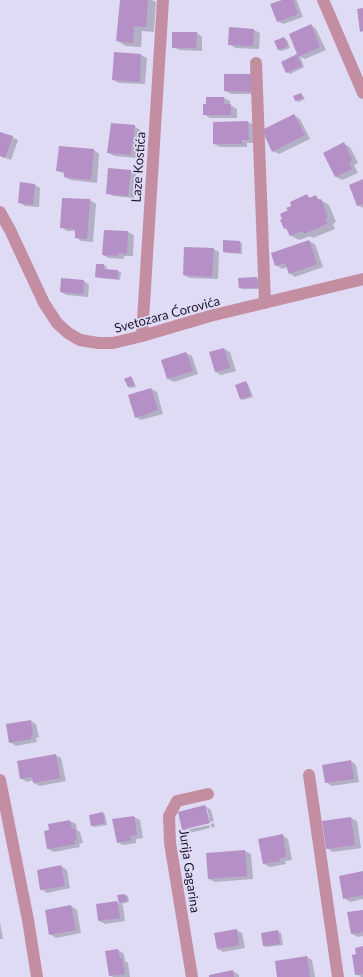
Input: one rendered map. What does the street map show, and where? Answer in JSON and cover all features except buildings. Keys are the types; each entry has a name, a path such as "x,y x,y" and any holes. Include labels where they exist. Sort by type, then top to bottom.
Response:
{"street":[{"name":"Laze Kostića","path":"142,336 163,0"},
{"path":"323,0 363,93"},
{"path":"256,63 265,303"},
{"name":"Svetozara Ćorovića","path":"0,212 44,303 57,323 68,334 80,340 98,343 113,342 142,336 210,316 363,279"},
{"path":"309,775 338,977"},
{"path":"0,780 28,920 37,977"},
{"name":"Jurija Gagarina","path":"192,977 170,843 169,816 177,801 208,794"}]}
